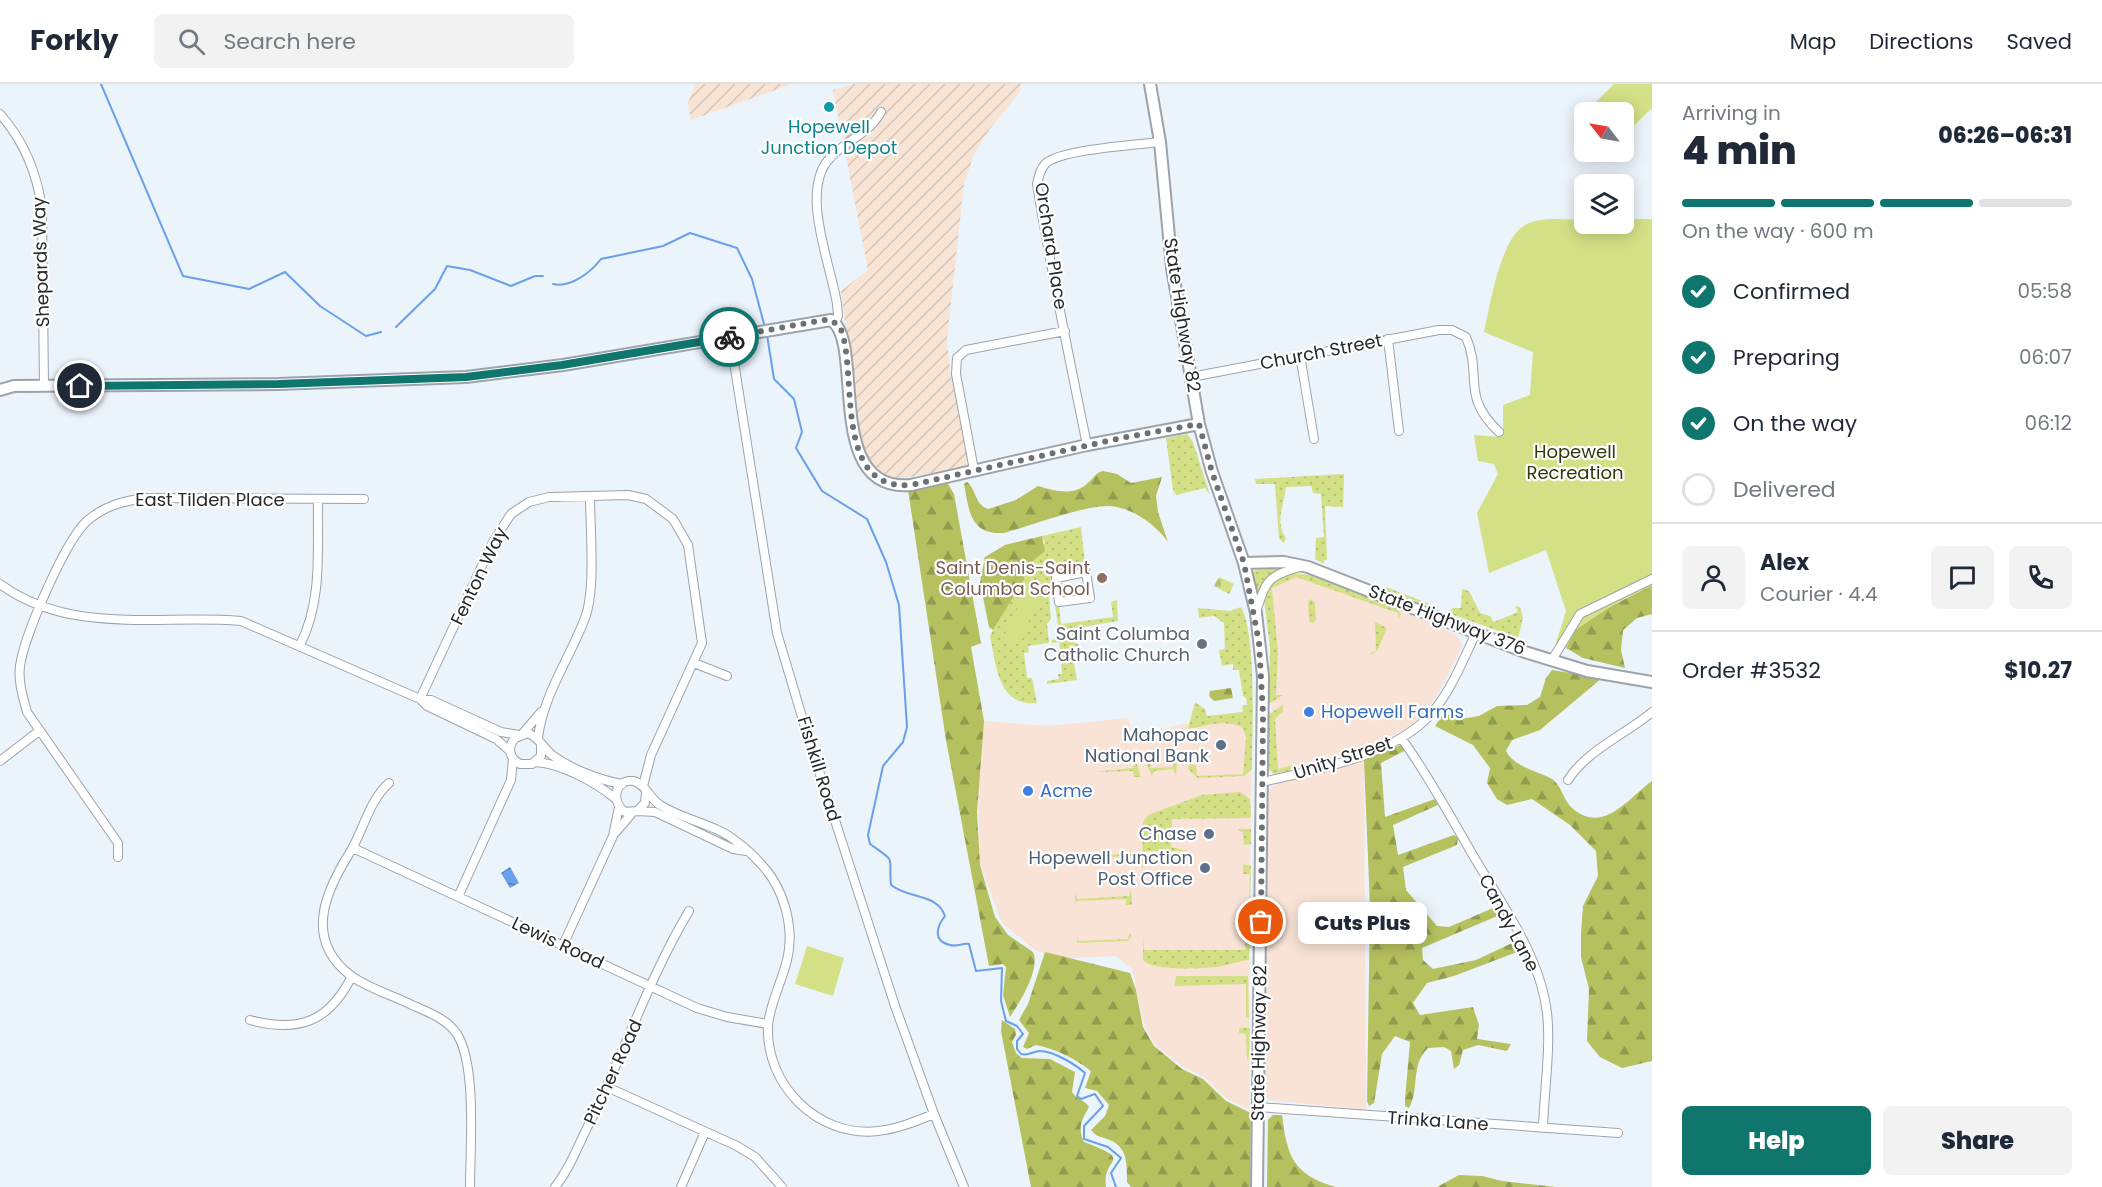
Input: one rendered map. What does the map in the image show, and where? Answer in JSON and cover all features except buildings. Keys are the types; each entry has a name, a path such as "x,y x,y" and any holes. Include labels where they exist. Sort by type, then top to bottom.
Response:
{"main road":[{"name":"State Highway 82","path":"1150,84 1160,142 1172,268 1199,424 1212,472 1244,563 1256,613 1263,676 1257,1187"},
{"path":"0,390 14,386 432,379 497,373 824,320 835,323 842,332 855,436 861,454 875,475 884,482 904,486 1087,445 1199,424"},
{"name":"State Highway 376","path":"1244,563 1284,562 1304,566 1552,660 1587,671 1652,682"}],"street":[{"path":"835,323 837,304 816,211 820,173 830,158 869,128 881,112"},
{"name":"Shepards Way","path":"0,114 23,145 39,184 42,209 44,386"},
{"name":"Orchard Place","path":"1087,445 1044,231 1037,184 1040,172 1054,159 1074,153 1160,142"},
{"name":"Church Street","path":"1191,377 1388,339 1452,330 1466,337 1470,347 1478,408 1499,432"},
{"path":"974,470 956,374 957,358 966,350 1065,331"},
{"name":"Fishkill Road","path":"730,337 777,633 808,737 895,1006 934,1114 964,1187"},
{"path":"1388,339 1399,431"},
{"path":"1300,355 1314,439"},
{"name":"Fenton Way","path":"420,699 493,542 511,514 529,502 549,497 628,495 646,499 661,508 681,531 688,545 702,643 651,755 644,789"},
{"path":"511,780 541,756 539,741 547,703 586,616 590,596 590,497"},
{"name":"East Tilden Place","path":"118,857 118,843 27,712 20,669 30,626 73,535 100,511 121,502 146,498 364,499"},
{"path":"300,645 310,624 316,599 318,500"},
{"path":"1256,613 1270,579 1276,574 1304,566"},
{"path":"1086,572 1090,598 1059,602 1057,589 1056,578 1086,572"},
{"path":"1552,660 1580,614 1652,579"},
{"path":"0,584 41,606 71,615 111,621 211,619 241,621 420,699 431,700 501,732 521,734 539,741 562,761 603,779 644,789 662,807 737,842 769,873 787,912 790,936 788,957 768,1024 771,1053 778,1074 800,1105 818,1118 837,1126 876,1132 901,1127 934,1114"},
{"name":"Unity Street","path":"1262,782 1350,758 1402,739 1430,715 1446,693 1476,633"},
{"path":"694,663 727,676"},
{"path":"420,699 427,706 496,739 512,755 532,764 544,763 602,788 617,803 635,812 655,812 733,849 746,851"},
{"path":"458,897 511,780 512,742 547,703"},
{"path":"1568,780 1574,771 1588,759 1652,712"},
{"path":"0,761 39,731"},
{"name":"Candy Lane","path":"1402,739 1431,779 1497,895 1521,938 1540,982 1547,1015 1543,1128"},
{"name":"Fenton Way","path":"626,783 651,755"},
{"path":"389,783 377,794 353,848 329,890 322,920 331,954 352,976 438,1017 457,1034 468,1065 470,1187"},
{"path":"563,945 613,836 617,791 626,783"},
{"path":"613,836 645,803 644,789"},
{"name":"Lewis Road","path":"353,848 651,987 727,1017 768,1024"},
{"name":"Pitcher Road","path":"555,1187 607,1087 651,987 663,953 689,911"},
{"path":"250,1020 294,1024 316,1018 341,999 352,976"},
{"path":"607,1087 755,1157 782,1187"},
{"name":"Trinka Lane","path":"1258,1107 1618,1133"},
{"path":"681,1187 705,1132"}],"shaded area":[{"path":"695,84 792,84 691,120 688,103"},
{"path":"854,84 1021,84 1020,92 989,130 974,154 964,184 947,339 950,371 970,466 906,478 889,478 875,471 860,438 841,291 868,270 833,90"},
{"path":"1293,575 1422,619 1455,634 1461,641 1462,647 1437,695 1424,713 1406,729 1376,743 1335,757 1288,770 1269,769 1273,660 1269,587"},
{"path":"1252,715 1250,1110 1227,1099 1204,1077 1183,1067 1155,1045 1145,1027 1132,969 1116,956 1069,958 1036,951 1002,923 980,865 978,792 984,721 1049,726 1128,718 1131,730 1146,732 1204,720"},
{"path":"1364,758 1366,1110 1269,1100 1265,1095 1268,790 1277,783"}],"green space":[{"path":"1614,84 1652,84 1652,108 1634,125 1634,102 1596,102"},
{"name":"Hopewell Recreation","path":"1634,219 1652,219 1652,585 1608,608 1575,630 1566,648 1555,646 1566,611 1546,550 1489,573 1477,513 1498,474 1494,464 1478,461 1474,435 1500,437 1503,433 1503,405 1530,395 1533,352 1484,332 1497,274 1509,244 1525,225 1539,220 1574,220 1574,234 1634,234"},
{"path":"1187,434 1193,442 1210,495 1205,488 1176,495 1173,490 1166,438"},
{"path":"1103,471 1117,474 1131,483 1162,477 1156,496 1158,512 1168,542 1157,529 1135,513 1109,506 1072,512 1004,533 993,533 984,530 973,519 964,484 967,482 970,485 980,504 988,509 1016,500 1038,486 1064,492 1077,490"},
{"path":"1344,474 1343,507 1325,506 1327,560 1324,560 1324,564 1315,559 1316,538 1324,537 1321,494 1313,493 1311,486 1286,487 1280,519 1286,538 1284,543 1279,539 1275,484 1256,484 1255,479"},
{"path":"947,482 954,494 981,643 971,647 984,721 977,812 980,865 995,917 1008,935 1033,952 1035,959 1028,986 1010,1017 1003,995 1006,967 1003,964 989,966 946,740 908,490"},
{"path":"1081,527 1086,572 1056,578 1057,584 1049,597 1051,619 1047,624 1049,643 1028,646 1029,652 1024,653 1027,678 1032,678 1037,703 1024,702 1014,698 1001,682 990,636 1024,568 1045,543 1042,536"},
{"path":"1042,536 1045,551 1024,568 1024,579 993,630 989,627 980,582 985,557 1005,545"},
{"path":"1282,569 1270,574 1257,593 1252,571"},
{"path":"1292,573 1310,575 1398,609 1401,614 1398,619 1398,613 1296,577 1272,588 1278,652 1276,695 1283,695 1269,704 1270,647 1264,600 1266,592 1276,578"},
{"path":"1219,577 1234,584 1229,594 1214,586"},
{"path":"1652,585 1652,614 1637,618 1623,630 1621,650 1625,668 1583,658 1566,648 1575,630 1608,608"},
{"path":"1027,587 1043,595 1016,645 1002,640"},
{"path":"1386,587 1438,607 1437,609 1385,589"},
{"path":"1462,589 1469,591 1480,613 1490,616 1494,622 1518,612 1515,606 1520,607 1523,618 1518,638 1448,613 1453,608 1461,608"},
{"path":"1058,595 1061,624 1113,617 1111,602 1117,600 1118,621 1077,628 1078,639 1058,625 1054,599"},
{"path":"1311,599 1315,603 1316,620 1313,623 1309,621 1308,602"},
{"path":"1241,607 1246,621 1252,662 1252,769 1244,776 1198,778 1188,769 1190,764 1196,765 1197,776 1243,774 1246,737 1243,728 1222,723 1188,729 1195,702 1205,709 1207,716 1243,712 1242,706 1247,705 1246,698 1243,696 1239,670 1233,670 1233,664 1222,666 1219,650 1225,649 1224,623 1214,616 1199,618 1198,608 1230,611"},
{"path":"1371,620 1387,628 1377,651 1371,655 1370,653 1376,651 1375,623"},
{"path":"1067,638 1079,645 1078,655 1062,657 1059,642 1052,643 1052,640"},
{"path":"1073,658 1077,680 1047,684 1047,681 1059,679 1058,674 1062,674 1061,660"},
{"path":"1552,670 1602,678 1540,730 1512,740 1506,751 1514,761 1552,779 1570,806 1582,815 1593,818 1614,812 1652,781 1652,1061 1622,1068 1600,1057 1587,1041 1589,989 1581,957 1581,933 1583,906 1598,876 1596,851 1570,825 1532,799 1507,805 1497,799 1487,783 1490,768 1473,745 1435,726 1444,713 1461,719 1479,716 1497,706 1527,705 1540,697 1546,678"},
{"path":"1231,688 1233,698 1214,701 1209,696 1210,691"},
{"path":"1283,705 1283,711 1275,719 1278,769 1292,765 1290,771 1274,774 1268,769 1268,715"},
{"path":"1403,744 1406,750 1381,763 1385,817 1435,799 1438,805 1393,825 1398,855 1454,835 1458,838 1457,845 1403,867 1406,890 1437,926 1449,927 1493,908 1502,914 1422,948 1423,960 1433,969 1476,960 1512,943 1518,947 1517,952 1454,976 1427,983 1413,1003 1420,1015 1473,1007 1479,1025 1477,1039 1511,1044 1507,1051 1478,1045 1463,1050 1459,1065 1454,1069 1451,1051 1444,1047 1428,1048 1419,1062 1409,1108 1405,1106 1405,1099 1410,1042 1395,1036 1382,1054 1374,1103 1369,1106 1367,1101 1370,907 1364,760"},
{"path":"1174,761 1177,761 1176,776 1173,769 1154,771 1152,776 1146,763 1150,762 1151,768 1173,767"},
{"path":"1136,762 1141,777 1134,777 1133,771 1093,772 1133,768"},
{"path":"1240,792 1250,799 1251,818 1172,819 1171,847 1187,851 1145,851 1142,870 1143,822 1148,815 1202,795"},
{"path":"1238,829 1251,829 1251,844 1244,845 1243,833"},
{"path":"1130,848 1132,862 1130,856 1075,859 1073,865 1073,850 1075,856 1130,854"},
{"path":"1243,864 1251,866 1250,909 1248,915 1243,915 1242,911 1249,910 1250,874 1243,874"},
{"path":"1131,890 1132,905 1126,905 1126,899 1076,901 1075,907 1075,893 1077,899 1129,896"},
{"path":"1243,928 1250,928 1249,960 1209,968 1189,969 1166,968 1148,964 1143,960 1143,938 1144,950 1246,950"},
{"path":"1129,933 1132,935 1128,941 1077,943 1077,935 1078,941 1128,939"},
{"path":"807,946 844,958 833,996 795,984"},
{"path":"1045,952 1130,973 1136,990 1143,1027 1154,1046 1182,1069 1203,1079 1226,1101 1251,1113 1250,1187 1131,1187 1127,1182 1123,1151 1114,1142 1091,1130 1105,1116 1109,1105 1097,1091 1085,1088 1091,1071 1051,1049 1036,1045 1027,1049 1023,1047 1029,1033 1019,1020 1028,1004"},
{"path":"1176,976 1248,976 1249,1018 1246,1017 1246,984 1174,986"},
{"path":"1002,1020 1015,1029 1016,1035 1012,1042 1016,1053 1022,1058 1050,1059 1075,1072 1072,1092 1089,1107 1081,1124 1084,1142 1100,1148 1113,1157 1106,1177 1106,1187 1031,1187 1001,1031"},
{"path":"1239,1028 1250,1028 1249,1060 1247,1060 1246,1034 1239,1033"},
{"path":"1273,1115 1282,1115 1286,1142 1301,1170 1336,1187 1267,1187 1268,1120"},
{"path":"1459,1175 1482,1176 1502,1181 1556,1187 1437,1187"}],"water":[{"path":"510,867 519,883 510,888 501,873"}],"waterway":[{"path":"101,84 183,276 249,289 285,272 320,306 366,336 381,332"},
{"path":"553,284 567,284 580,278 601,259 663,246 690,233 737,248 752,279 764,324"},
{"path":"396,327 435,289 447,266 470,270 511,286 535,276 543,276"},
{"path":"767,335 774,379 794,399 802,432 796,448 822,491 867,519 886,562 899,605 907,727 903,742 883,766 868,835 870,844 890,860 891,885 930,900 941,909 945,916 938,929 940,940 953,945 969,944 976,971 1002,968 1001,1001 1006,1021 1017,1026 1023,1034 1017,1041 1017,1049 1021,1054 1040,1051 1052,1053 1085,1073 1077,1096 1081,1099 1095,1094 1103,1106 1084,1126 1084,1139 1108,1147 1121,1158 1111,1173 1116,1187"}],"way so far":[{"path":"729,337 824,320 831,320 840,327 850,413 861,454 875,475 893,485 911,485 1121,438 1199,424 1212,472 1244,563 1256,613 1263,676 1261,922"}],"place":[{"name":"Hopewell Junction Depot","path":"829,107"},
{"name":"Saint Denis-Saint Columba School","path":"1102,578"},
{"name":"Saint Columba Catholic Church","path":"1202,644"},
{"name":"Hopewell Farms","path":"1309,712"},
{"name":"Mahopac National Bank","path":"1221,745"},
{"name":"Acme","path":"1028,791"},
{"name":"Chase","path":"1209,834"},
{"name":"Hopewell Junction Post Office","path":"1205,868"},
{"name":"Cuts Plus","path":"1261,922"}],"route":[{"path":"80,386 278,384 466,377 562,365 729,337"}]}
